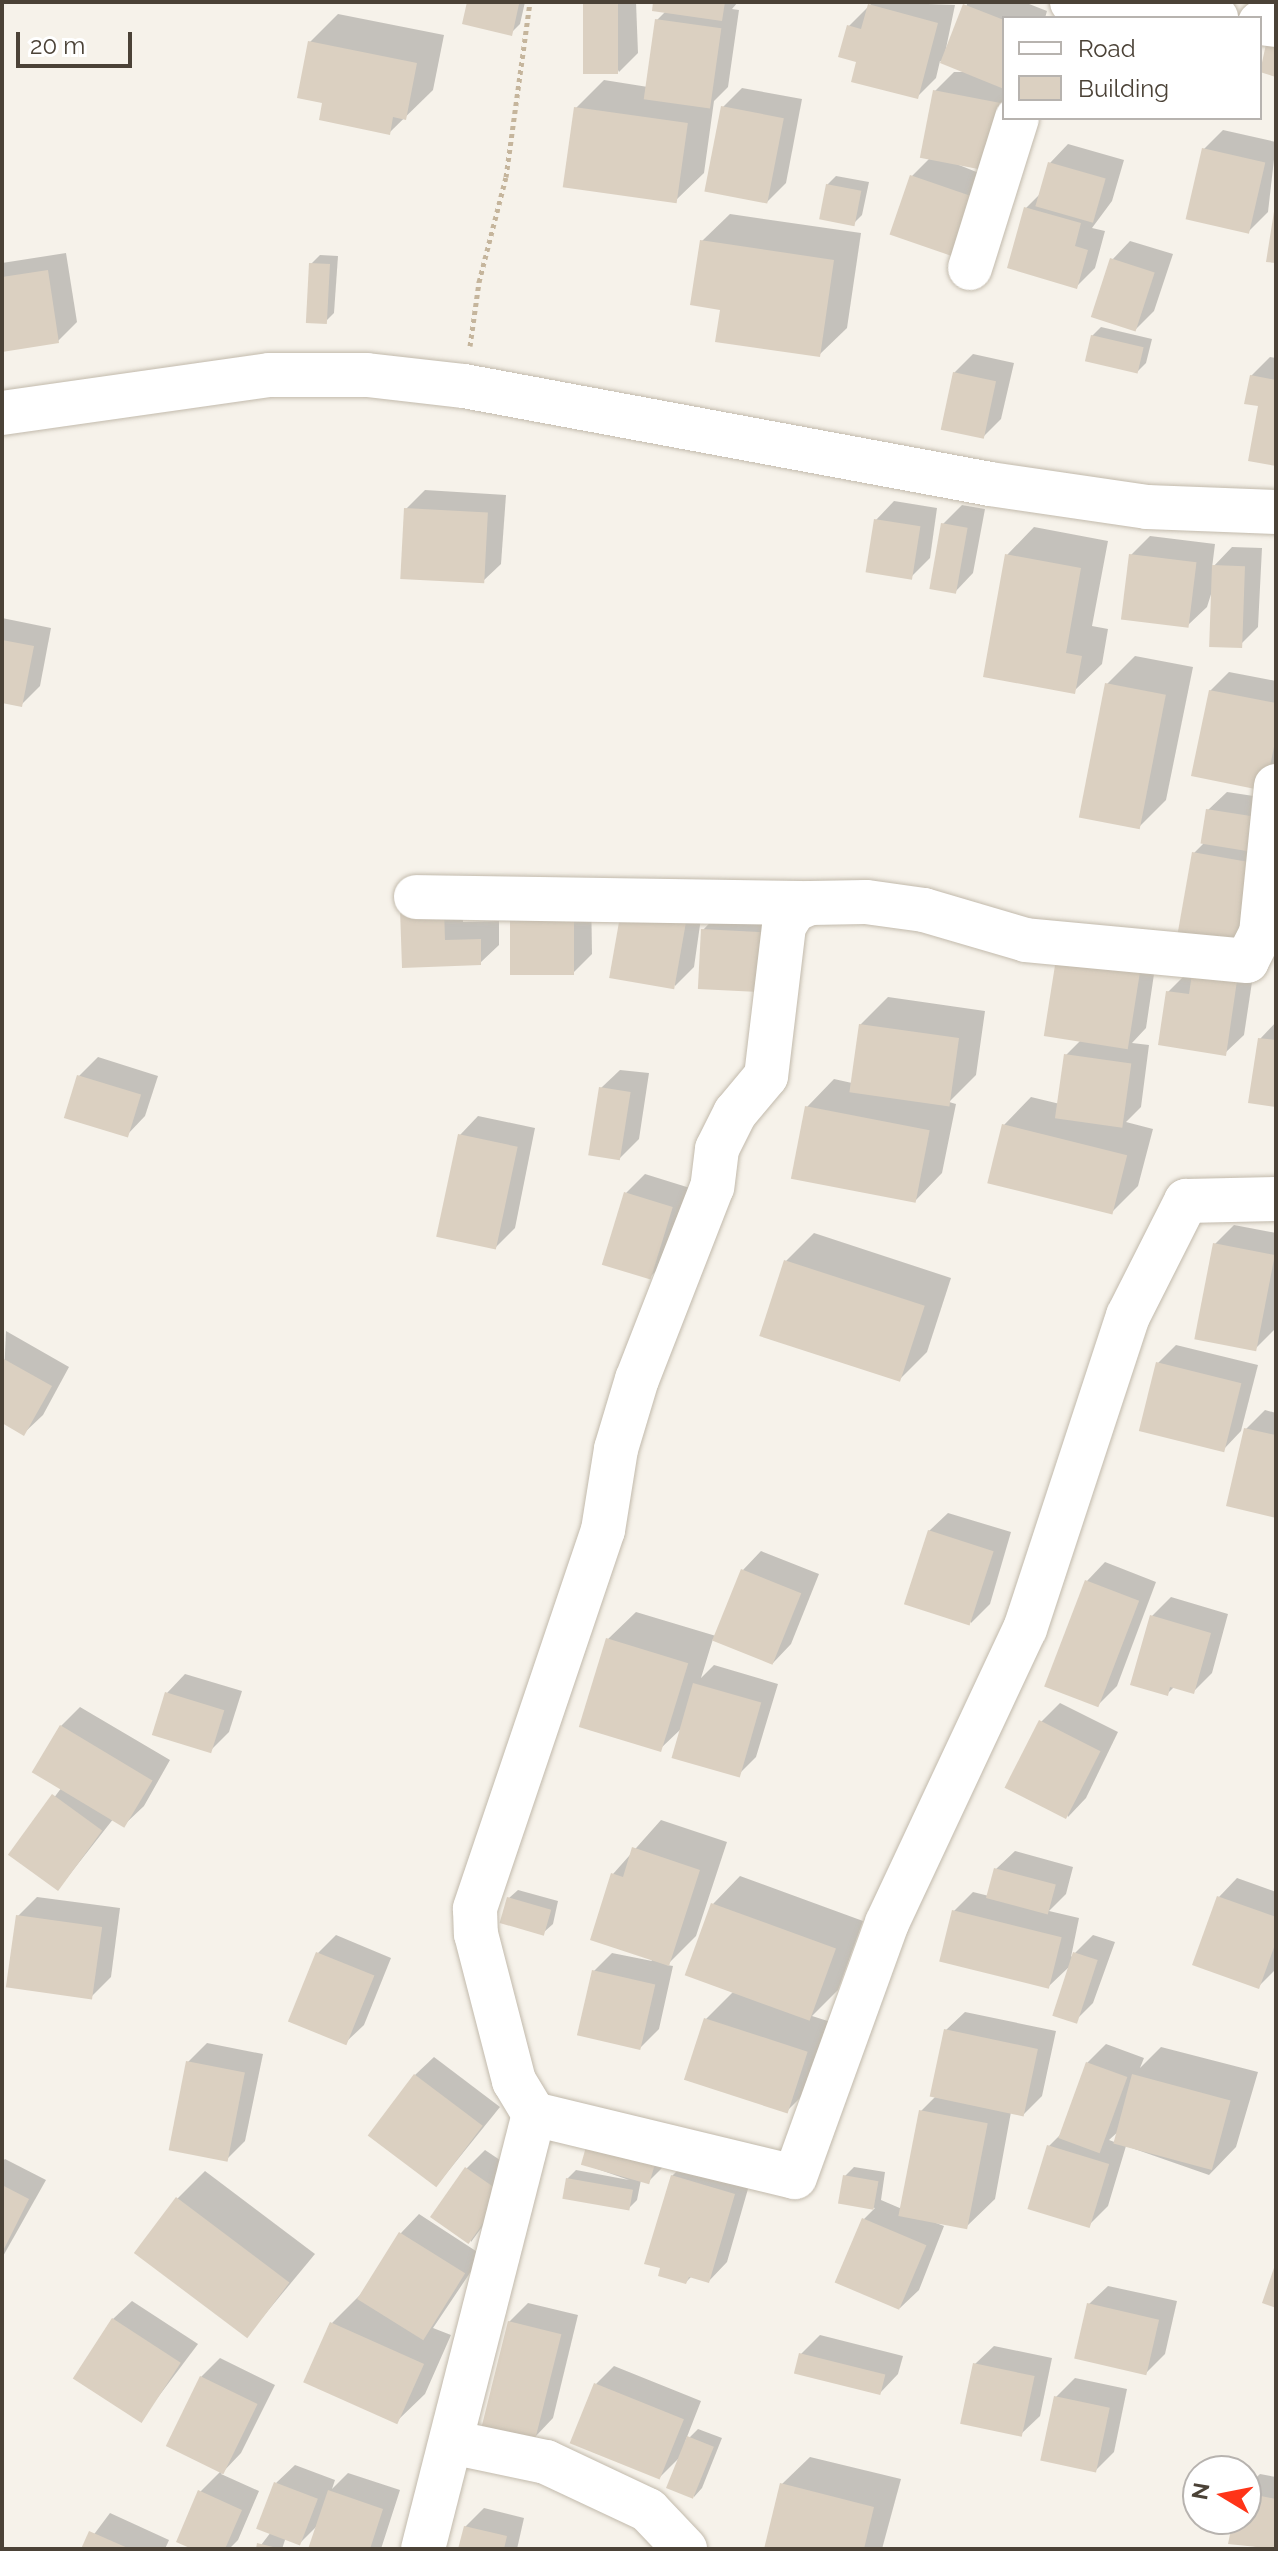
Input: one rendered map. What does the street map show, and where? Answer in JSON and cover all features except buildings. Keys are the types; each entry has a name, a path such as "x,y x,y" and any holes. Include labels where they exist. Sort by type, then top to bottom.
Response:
{"street":[{"path":"1072,2 1198,16"},
{"path":"970,268 1016,120"},
{"path":"2,413 269,375 367,375 464,386 990,484 1147,507 1276,512"},
{"path":"416,897 866,902 924,910 1026,940 1247,961 1261,933 1276,786"},
{"path":"810,903 794,910 784,926 766,1076 735,1113 717,1149 712,1187 637,1379 616,1449 603,1530 475,1909 476,1934 514,2081 534,2114 795,2177 887,1923 1025,1629 1128,1316 1186,1201 1276,1199"},
{"path":"423,2549 534,2114"},
{"path":"451,2442 546,2462 648,2510 685,2549"}],"path":[{"path":"464,386 479,282 506,177 530,2"}]}
